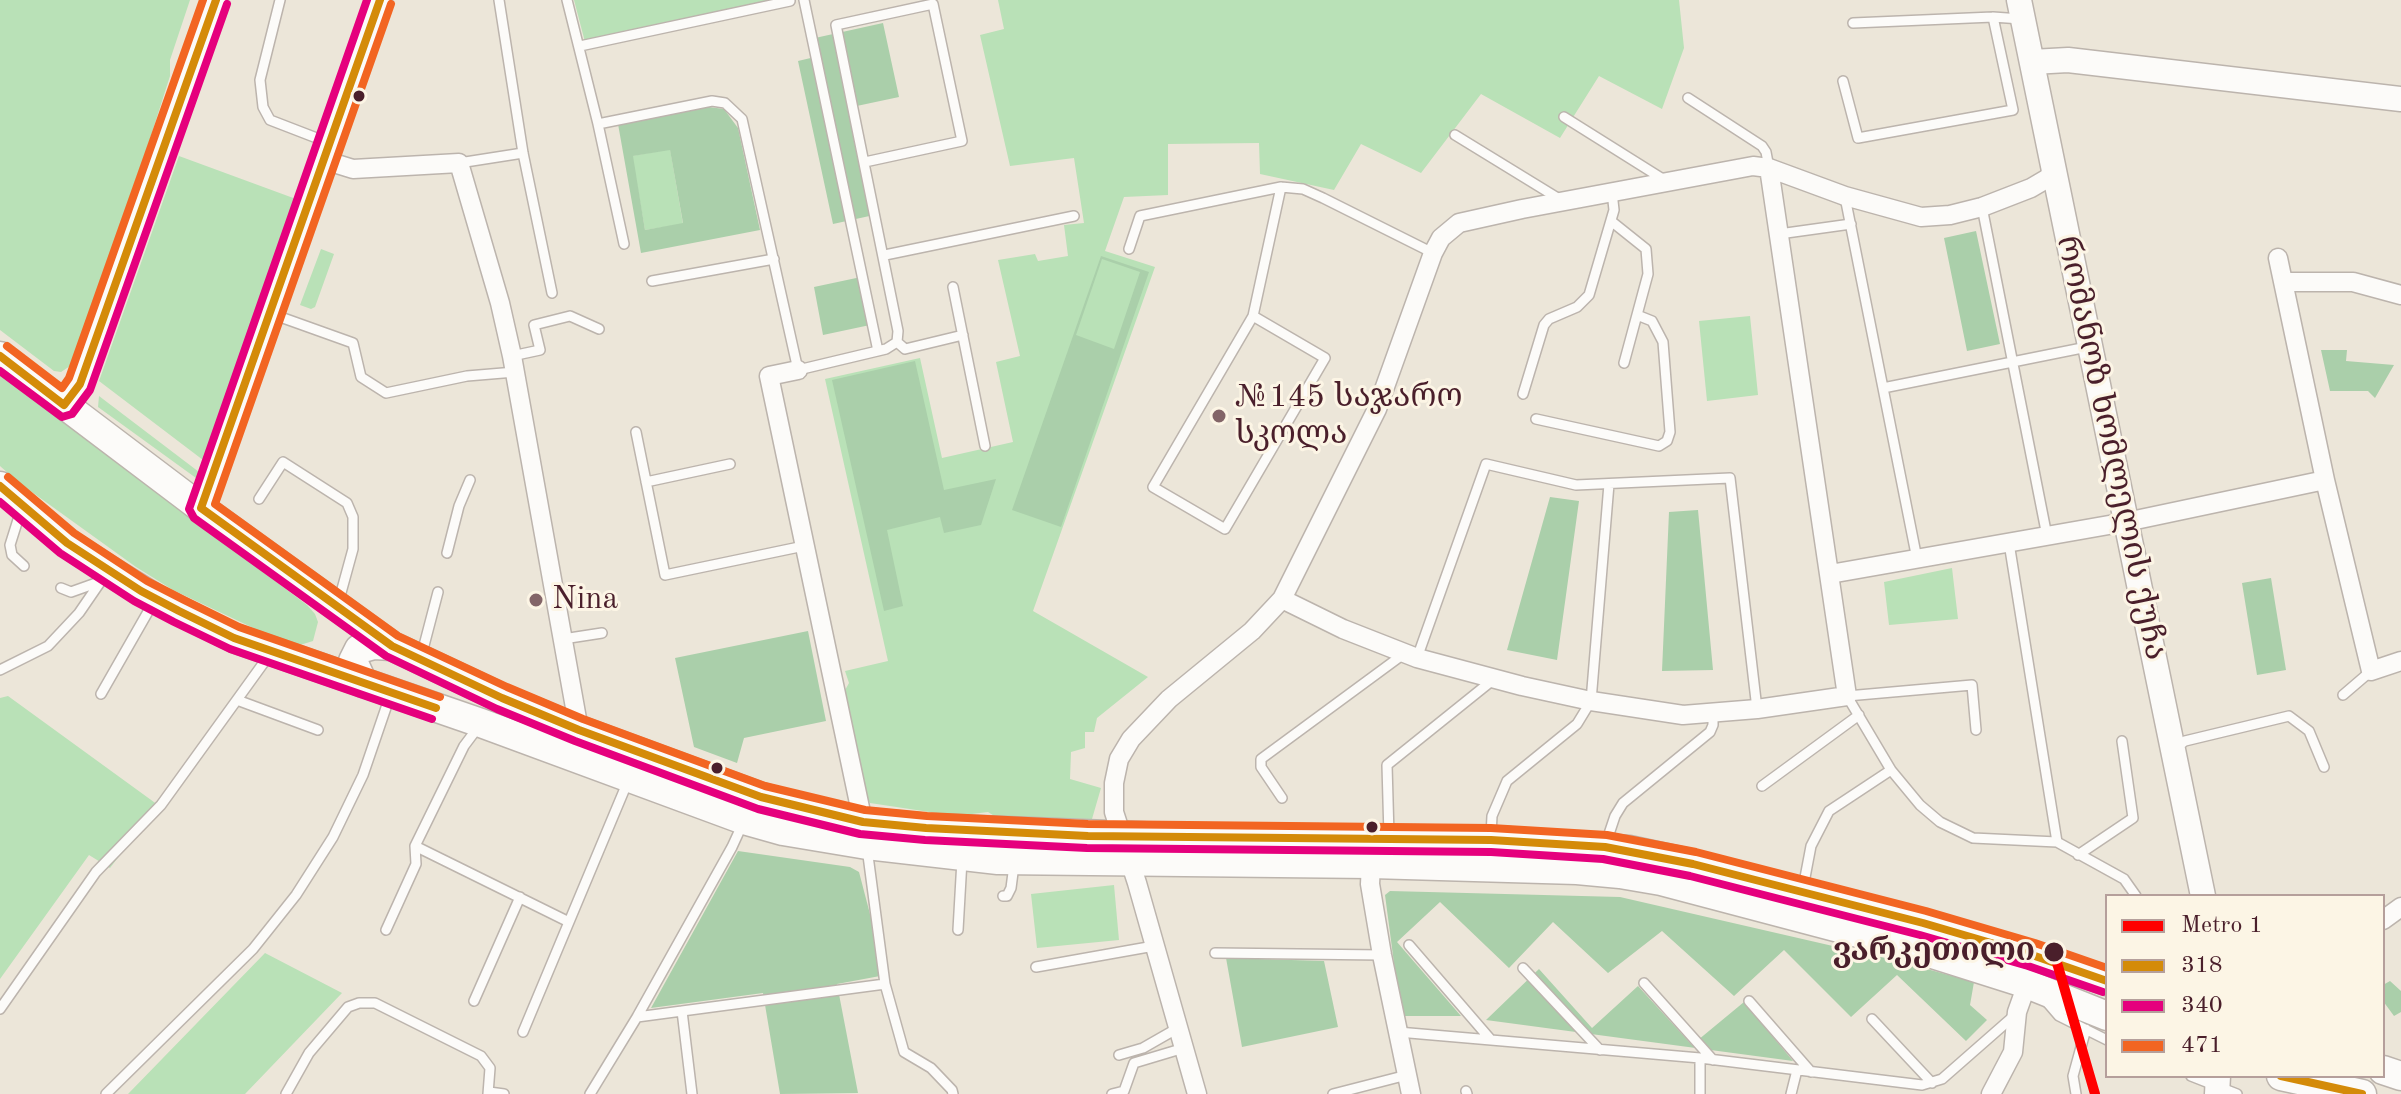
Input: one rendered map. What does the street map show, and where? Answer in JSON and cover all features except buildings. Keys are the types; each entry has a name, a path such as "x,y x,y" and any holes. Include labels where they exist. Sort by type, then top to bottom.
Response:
{"main road":[{"path":"0,356 201,508 407,654 411,674 409,682 392,693"},
{"path":"0,486 105,576 234,638 481,723 744,820 783,831 865,833 926,828 1120,836 1491,840 1605,847 1693,864 1923,923 2105,980"},
{"path":"363,683 353,661 359,649 374,645 407,654 579,730 761,797 865,833 962,857 1015,861 1371,864 1577,870 1661,881 1907,946 2031,986 2096,1023"},
{"path":"2290,1078 2362,1094"}],"street":[{"path":"64,405 83,377 216,0"},
{"path":"201,508 380,0"},
{"name":"რომანოზ ხომლელის ქუჩა","path":"2021,10 2203,894"},
{"path":"2032,62 2068,60 2401,99"},
{"path":"327,151 353,169 459,163 500,303 513,364 579,730"},
{"path":"1197,1094 1114,812 1114,783 1119,759 1131,739 1169,699 1252,631 1282,599 1377,409 1441,238 1459,223 1753,166 1769,168 1845,196 1921,217 1950,215 1982,207 2031,188 2048,178 2054,168"},
{"path":"1282,599 1343,629 1411,655 1591,701 1683,715 1757,709 1847,696 1769,168"},
{"path":"2278,258 2325,480 2371,671 2401,661"},
{"path":"2284,282 2353,282 2401,295"},
{"path":"798,370 769,376 865,833"},
{"path":"1830,574 2126,522 2325,480"},
{"path":"1371,864 1370,884 1382,955 1411,1094"},
{"path":"1991,1094 2013,1052 2017,1012 2031,986"}],"lane":[{"path":"280,0 260,80 263,107 270,120 327,151"},
{"path":"499,0 523,153 552,293"},
{"path":"567,0 624,244"},
{"path":"804,0 878,351"},
{"path":"580,46 790,1"},
{"path":"865,162 962,141 933,4 836,25 865,162 885,255 898,331 897,342"},
{"path":"1853,23 1993,17 2021,10"},
{"path":"1843,81 1858,138 2013,110 1993,17"},
{"path":"1688,98 1762,146 1769,168"},
{"path":"598,124 712,101 725,103 736,111 742,119 798,370 878,351 897,342"},
{"path":"1564,117 1668,182"},
{"path":"1455,135 1563,201"},
{"path":"459,163 523,153"},
{"path":"1129,249 1140,216 1281,187 1303,189 1433,253"},
{"path":"1253,316 1325,358 1225,529 1153,487 1253,316 1281,187"},
{"path":"1523,394 1544,325 1549,319 1577,307 1589,295 1615,205 1612,192"},
{"path":"1845,196 1917,559"},
{"path":"1982,207 2047,536"},
{"path":"885,255 1074,216"},
{"path":"1611,221 1646,249 1648,274 1624,363"},
{"path":"1779,234 1851,224"},
{"path":"652,281 774,259"},
{"path":"953,287 985,446"},
{"path":"269,312 353,343 361,377 386,393 513,364 540,350 534,325 570,316 599,329"},
{"path":"1536,419 1659,446 1667,441 1670,432 1663,342 1652,321 1637,315"},
{"path":"897,342 905,349 963,335"},
{"path":"1883,388 2091,347"},
{"path":"636,432 665,575 804,546"},
{"path":"259,499 283,462 347,503 353,517 353,549 337,607"},
{"path":"646,482 730,464"},
{"path":"1282,798 1261,767 1261,759 1411,655 1486,464 1576,485 1730,478 1757,709"},
{"path":"447,553 459,506 470,480"},
{"path":"1491,840 1492,816 1507,781 1577,724 1591,701 1609,484"},
{"path":"22,507 10,545 12,555 24,566"},
{"path":"2009,543 2057,842"},
{"path":"61,588 71,592 105,576"},
{"path":"0,670 48,646 79,613 105,576"},
{"path":"407,654 438,592"},
{"path":"101,694 156,599"},
{"path":"563,639 602,633"},
{"path":"0,1009 96,872 161,805 272,652"},
{"path":"2343,695 2371,671"},
{"path":"1389,840 1387,765 1494,678"},
{"path":"1976,730 1972,685 1847,696 1891,770 1920,805 1940,822 1973,838 2057,842 2124,879 2135,894"},
{"path":"106,1094 253,949 296,895 333,837 363,775 392,693"},
{"path":"237,700 318,730"},
{"path":"1605,847 1615,816 1623,803 1710,732 1713,713"},
{"path":"1762,786 1859,715"},
{"path":"2173,750 2185,741 2289,716 2309,731 2324,767"},
{"path":"386,930 416,864 415,846 464,746 481,723"},
{"path":"2078,855 2133,818 2122,741"},
{"path":"1802,893 1811,846 1829,811 1891,770"},
{"path":"523,1032 629,778"},
{"path":"590,1094 637,1017 744,820"},
{"path":"865,833 885,984 904,1052 931,1068 953,1094"},
{"path":"415,846 569,922"},
{"path":"958,930 964,894 962,857"},
{"path":"1003,896 1007,896 1011,888 1015,861"},
{"path":"474,1001 520,897"},
{"path":"1409,945 1491,1040"},
{"path":"1036,967 1154,946"},
{"path":"1215,953 1382,955"},
{"path":"1523,968 1600,1050"},
{"path":"1644,983 1713,1060"},
{"path":"637,1017 885,984"},
{"path":"1749,1001 1811,1072"},
{"path":"286,1094 309,1053 348,1007 359,1003 375,1003 481,1056 490,1068 489,1093 504,1094"},
{"path":"682,1011 692,1094"},
{"path":"1397,1032 1700,1058 1922,1085 1942,1079 2017,1012"},
{"path":"1872,1019 1932,1083"},
{"path":"2076,1094 2073,1076 2096,1023"},
{"path":"1119,1055 1143,1048 1178,1028"},
{"path":"1112,1094 1124,1091 1134,1063 1184,1048"},
{"path":"1700,1058 1700,1094"},
{"path":"1791,1094 1797,1070"},
{"path":"1333,1094 1407,1075"},
{"path":"2196,1078 2223,1088"}],"green space":[{"path":"0,0 190,0 170,60 170,76 149,142 70,366 61,372 54,371 0,330"},
{"path":"574,0 779,0 585,42"},
{"path":"998,0 1679,0 1684,48 1662,109 1599,76 1560,138 1481,94 1421,173 1361,144 1334,190 1260,174 1259,143 1168,144 1168,195 1124,197 1105,251 1155,267 1033,611 1148,677 1097,718 1094,732 1085,732 1085,748 1071,752 1070,779 1101,788 1092,819 996,817 988,812 956,816 870,803 863,791 844,692 849,683 845,671 888,661 825,379 920,358 942,458 1013,442 996,362 1020,356 998,260 1035,254 1038,261 1068,256 1064,225 1084,223 1074,158 1010,166 980,35 1004,29"},
{"path":"883,23 899,97 852,107 874,215 833,224 798,61 819,56 815,38"},
{"path":"709,107 724,109 738,128 760,230 641,253 618,124","holes":["670,150 683,223 645,230 633,156"]},
{"path":"670,149 683,224 645,230 632,156"},
{"path":"179,156 296,199 203,460 99,381"},
{"path":"1976,231 2000,344 1967,351 1944,238"},
{"path":"321,249 334,254 315,307 311,309 300,305"},
{"path":"1101,256 1149,272 1061,527 1012,510","holes":["1102,259 1140,272 1114,349 1076,335"]},
{"path":"861,277 870,325 823,335 814,287"},
{"path":"1750,316 1758,395 1707,401 1699,321"},
{"path":"2321,350 2347,350 2346,361 2394,365 2375,398 2368,391 2330,391"},
{"path":"915,361 944,490 996,479 981,525 944,533 940,517 887,530 903,606 884,611 832,380"},
{"path":"0,374 307,605 318,622 313,641 300,645 285,643 173,590 18,482 0,466"},
{"path":"99,396 199,472 196,478 98,407"},
{"path":"1550,497 1579,501 1557,660 1507,650"},
{"path":"1698,510 1713,670 1662,671 1669,512"},
{"path":"1952,568 1958,619 1889,625 1884,582"},
{"path":"2271,578 2286,670 2257,675 2242,583"},
{"path":"808,631 826,721 744,738 737,763 694,747 675,658"},
{"path":"8,696 158,805 110,868 89,855 0,979 0,698"},
{"path":"738,851 850,867 859,872 882,960 880,976 837,984 858,1093 780,1094 763,993 651,1008"},
{"path":"1114,885 1119,940 1037,948 1031,894"},
{"path":"1390,891 1620,897 1898,961 1974,982 1970,1005 1987,1020 1966,1041 1897,975 1851,1017 1784,950 1734,996 1662,931 1608,973 1553,922 1509,968 1440,902 1397,942 1461,1016 1401,1016 1385,895"},
{"path":"265,953 342,993 245,1094 128,1094"},
{"path":"1226,958 1324,961 1338,1027 1242,1047"},
{"path":"1539,969 1592,1028 1638,986 1692,1045 1744,1002 1793,1061 1486,1020"},
{"path":"2390,981 2401,991 2401,1012 2394,1016 2385,1004 2385,984"}],"metro line":[{"name":"1","path":"2053,949 2095,1094"}],"transit line":[{"name":"471","path":"7,346 62,388 69,378 203,0"},
{"name":"318","path":"0,356 64,405 80,384 216,0"},
{"name":"340","path":"367,0 189,509 194,518 386,656 497,709 575,741 758,809 860,834 1087,848 1491,852 1603,859 1690,876 1920,935 2028,966 2103,992"},
{"name":"318","path":"380,0 201,508 392,646 579,730 761,797 863,822 1088,836 1491,840 1605,847 1693,864 1923,923 2105,980"},
{"name":"340","path":"0,371 62,417 72,414 90,390 227,4"},
{"name":"471","path":"391,4 215,504 398,636 583,719 765,786 865,810 1088,824 1491,828 1607,835 1696,852 1926,911 2105,967"},
{"name":"471","path":"8,477 74,533 147,581 184,600 239,627 440,697"},
{"name":"318","path":"0,486 67,543 141,591 179,611 234,638 436,708"},
{"name":"340","path":"0,502 60,553 134,601 174,622 230,649 432,719"},
{"name":"318","path":"2290,1078 2362,1094"}],"place":[{"name":"№145 საჯარო სკოლა","path":"1219,416"},
{"name":"Nina","path":"536,600"},
{"name":"ვარკეთილი","path":"2054,952"}]}
